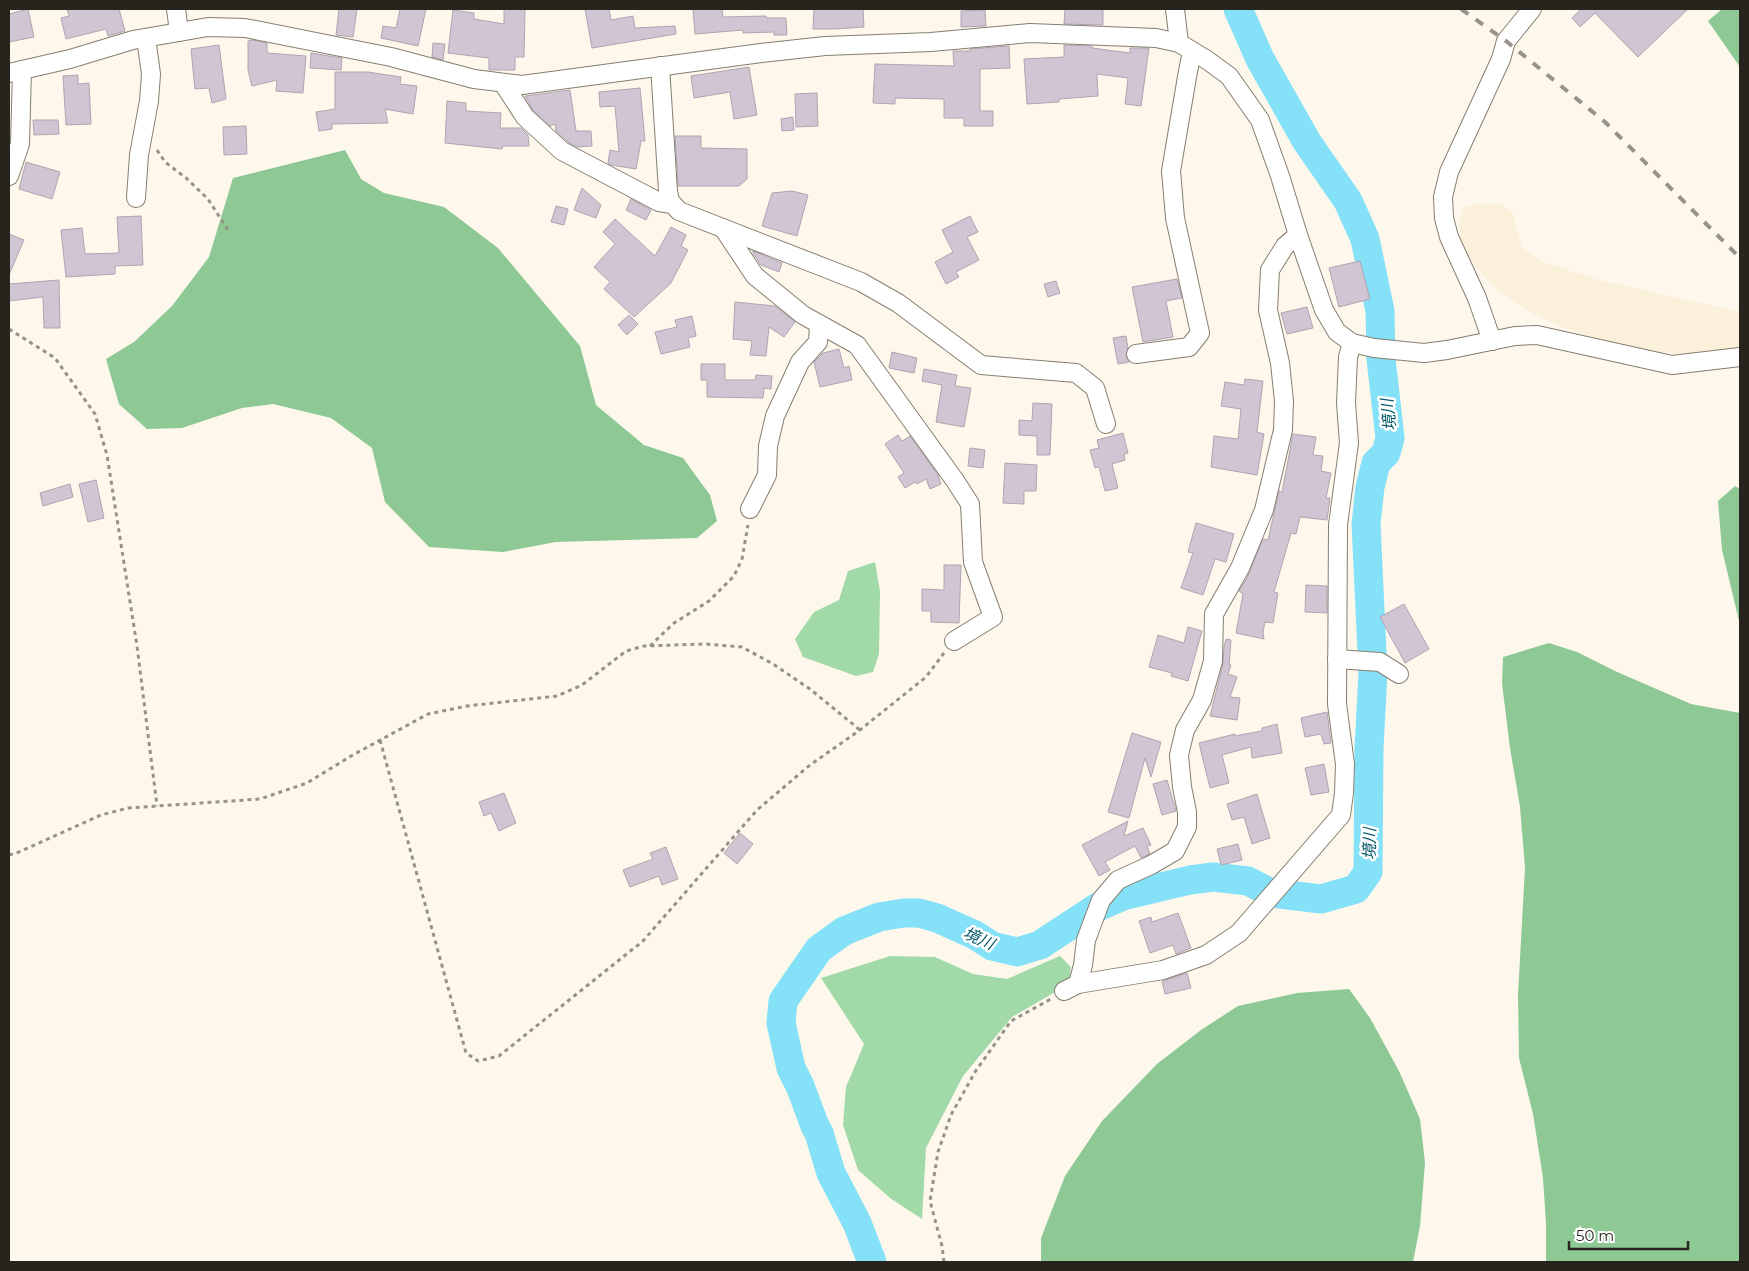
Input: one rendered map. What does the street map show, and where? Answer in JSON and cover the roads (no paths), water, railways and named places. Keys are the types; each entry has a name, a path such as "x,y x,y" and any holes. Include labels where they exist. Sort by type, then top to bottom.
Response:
{"street":[{"path":"176,9 179,32"},
{"path":"1136,354 1189,347 1200,333 1175,218 1171,172 1186,77 1186,47 1175,9"},
{"path":"1492,341 1477,298 1449,237 1444,218 1443,197 1449,172 1501,59 1506,41 1532,9"},
{"path":"9,176 20,144 15,72 70,60 133,40 208,28 245,28 391,57 474,78 522,85 825,46 931,42 1030,32 1156,38 1186,47 1229,76 1260,120 1324,310 1337,332 1352,342 1374,348 1424,353 1515,336 1537,335 1672,365 1740,357"},
{"path":"136,198 139,155 149,101 151,74 146,38"},
{"path":"660,66 668,191 670,201 679,211 861,282 898,303 981,365 1076,373 1095,388 1106,424"},
{"path":"503,83 525,117 562,150 659,202 672,204"},
{"path":"723,228 756,276 803,315 857,345 970,504 973,562 994,616 954,641"},
{"path":"1298,235 1284,246 1270,270 1268,310 1280,363 1284,401 1283,430 1264,510 1240,568 1214,614 1213,661 1202,700 1184,730 1179,755 1187,812 1187,827 1175,851 1151,865 1118,880 1101,900 1086,940 1082,965 1071,988 1163,970 1206,955 1239,933 1341,815 1345,764 1337,704 1338,525 1349,443 1346,403 1348,357 1352,342"},
{"path":"750,509 767,475 768,446 775,416 800,362 818,342 819,324"},
{"path":"1337,659 1373,661 1399,674"}],"waterway":[{"name":"境川","path":"872,1262 857,1223 831,1173 819,1133 791,1068 781,1023 783,1001 819,949 844,931 879,917 919,913 937,918 975,935 992,946 1017,952 1040,945 1098,907 1123,896 1190,880 1213,877 1248,881 1271,893 1321,899 1356,889 1368,872 1369,748 1373,673 1366,524 1370,487 1376,463 1386,453 1390,438 1381,359 1380,311 1365,239 1348,201 1307,142 1260,59 1238,9"}],"railway":[{"path":"1461,9 1506,41 1605,122 1740,258"}]}
